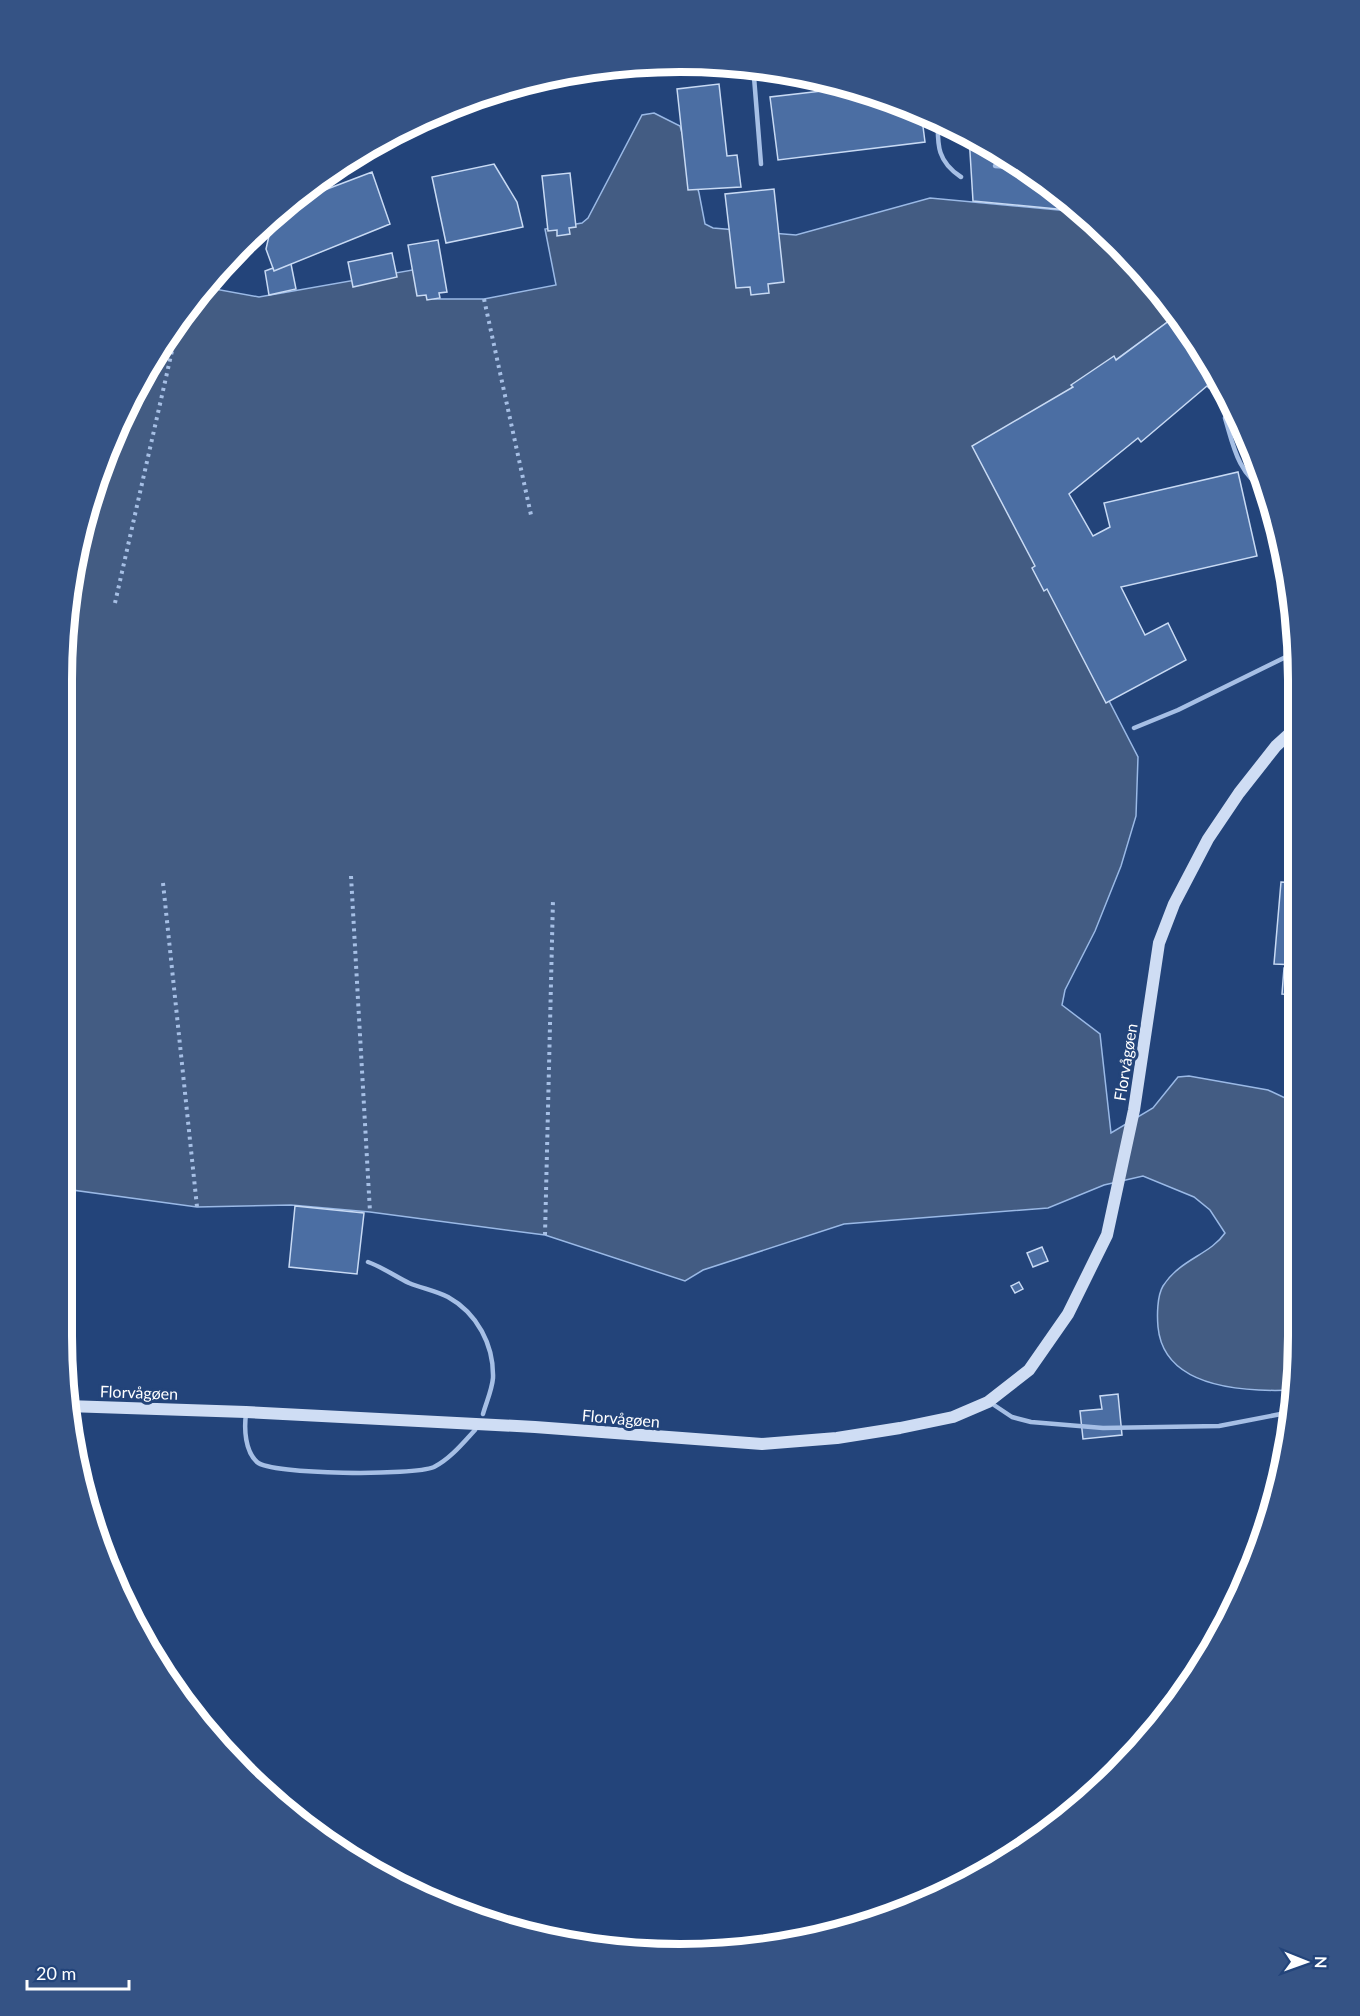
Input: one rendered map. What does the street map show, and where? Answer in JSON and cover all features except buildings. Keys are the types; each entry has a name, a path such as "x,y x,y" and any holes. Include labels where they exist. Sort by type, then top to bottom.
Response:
{"main road":[{"name":"Florvågøen","path":"76,1406 246,1412 535,1427 762,1444 837,1438 900,1428 953,1417 988,1402 1029,1370 1068,1314 1107,1235 1134,1110 1159,943 1174,904 1208,839 1239,793 1276,746 1288,736"}],"lane":[{"path":"754,77 761,164"},
{"path":"939,130 938,142 946,167 961,177"},
{"path":"995,166 1006,167"},
{"path":"1225,418 1238,458 1245,472 1254,480"},
{"path":"1134,728 1178,710 1287,656"},
{"path":"368,1262 408,1282 448,1297 468,1312 486,1337 492,1358 493,1380 483,1414"},
{"path":"988,1402 1012,1417 1031,1422 1103,1428 1219,1426 1283,1414"},
{"path":"246,1412 247,1446 257,1462 265,1466 308,1470 366,1473 416,1472 434,1467 459,1448 475,1430"}],"path":[{"path":"484,299 531,515"},
{"path":"115,603 174,342"},
{"path":"351,876 370,1212"},
{"path":"163,883 197,1207"},
{"path":"545,1235 553,899"}],"water":[{"path":"654,113 680,126 699,193 705,224 713,228 796,235 930,198 1066,211 1110,250 1137,279 1170,320 1073,391 977,445 1138,757 1136,816 1121,866 1095,931 1065,990 1062,1005 1100,1034 1111,1133 1153,1108 1178,1077 1189,1076 1268,1090 1288,1099 1288,1336 1286,1390 1252,1390 1210,1382 1191,1375 1175,1363 1164,1348 1158,1327 1159,1300 1163,1286 1178,1269 1211,1247 1225,1233 1210,1210 1194,1197 1143,1176 1104,1185 1048,1208 844,1224 703,1270 685,1281 545,1235 370,1212 291,1205 197,1207 72,1190 73,640 84,561 104,485 118,447 153,376 174,342 215,289 259,297 418,269 429,299 484,299 556,285 545,229 582,223 588,218 642,115"}]}
